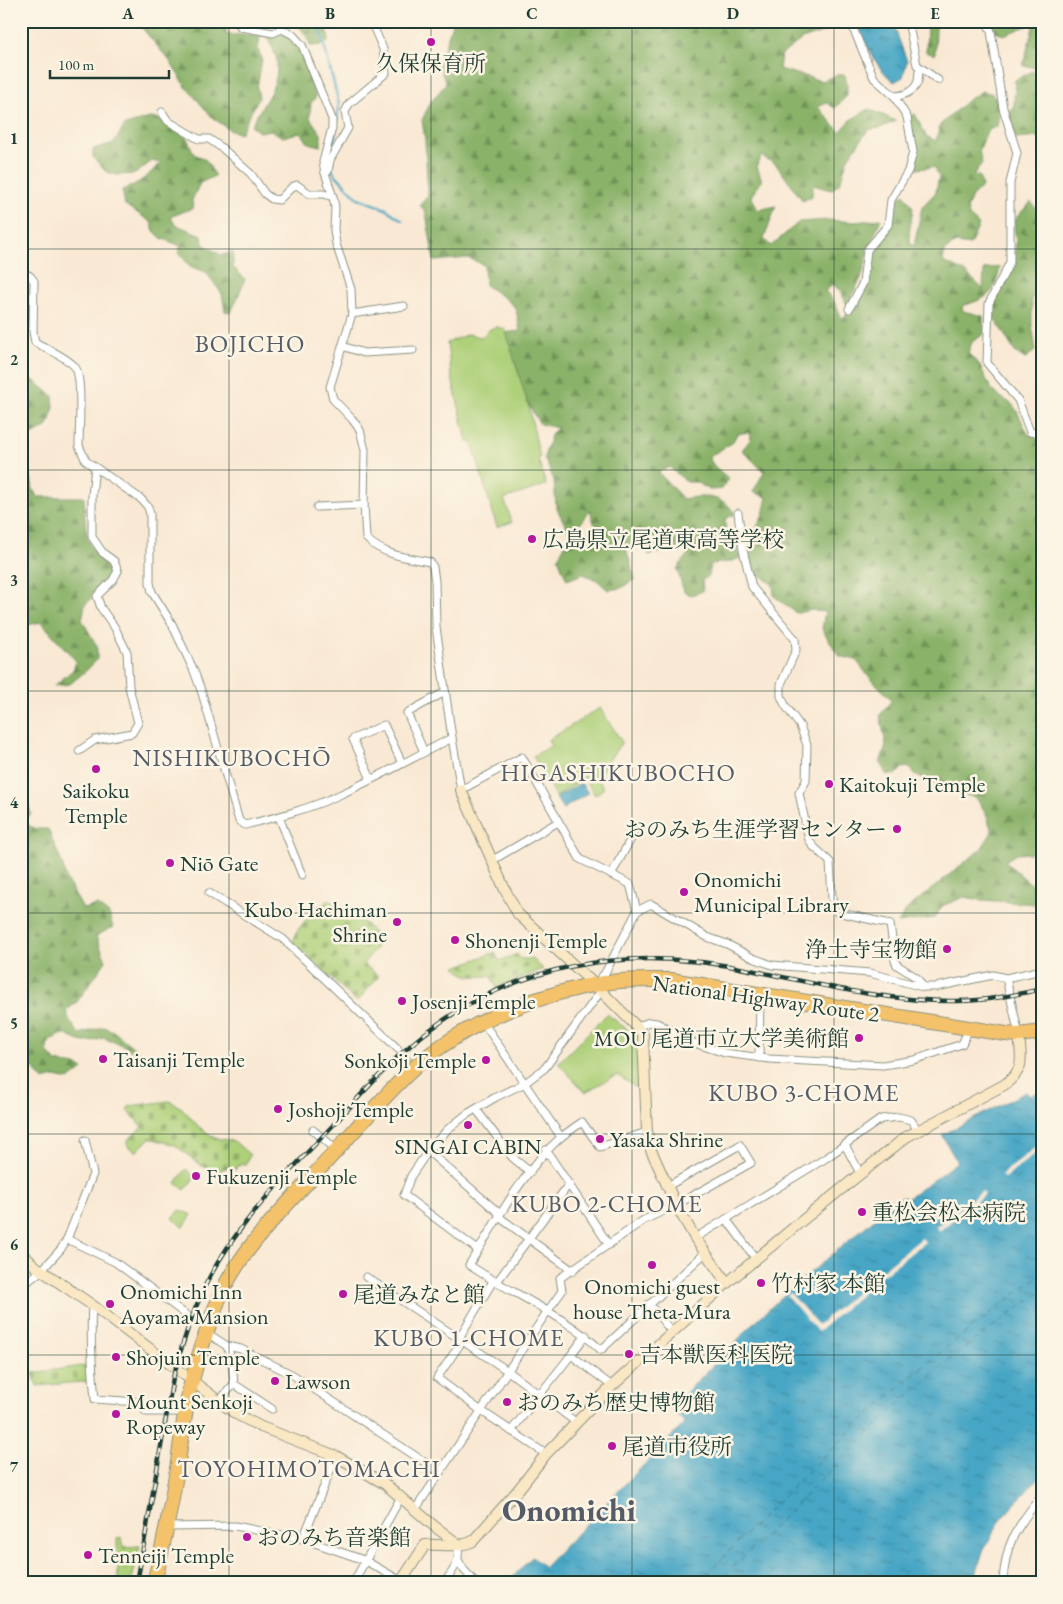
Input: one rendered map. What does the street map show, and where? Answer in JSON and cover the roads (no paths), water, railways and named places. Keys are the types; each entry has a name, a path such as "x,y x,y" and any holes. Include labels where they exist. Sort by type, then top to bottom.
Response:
{"highway":[{"name":"National Highway Route 2","path":"154,1583 192,1380 218,1299 235,1269 266,1228 413,1064 484,1022 536,1001 598,988 612,981 640,979 671,980 969,1029 1019,1035 1042,1032"}],"street":[{"path":"236,21 241,27 273,33 282,29"},
{"path":"276,21 282,29 293,35 302,45 332,119 332,128 323,162 333,197 336,244 351,290 352,314 330,387 333,399 360,430 365,450 364,505 366,538 382,550 411,559 430,562 433,567 436,627 461,790 493,860 504,890 518,914 598,988 637,1027 644,1039 648,1132 651,1150 666,1187 676,1205 695,1238 727,1283"},
{"path":"325,173 328,171 330,160 348,128 345,112 349,104 386,73 383,49 371,21"},
{"path":"849,309 863,283 868,250 888,225 891,200 908,171 913,152 907,117 894,96 874,78 850,21"},
{"path":"908,21 916,66 938,80"},
{"path":"986,21 991,31 1003,108 1017,153 1010,183 1010,262 989,303 987,363 1018,400 1030,432 1042,434"},
{"path":"894,96 902,96 912,90 918,82 920,68"},
{"path":"162,112 168,121 194,137 209,139 222,148 251,174 265,194 272,199 278,200 292,186 297,185 310,194 324,194 333,197"},
{"path":"21,271 30,276 34,281 33,332 35,342 76,368 80,388 79,446 86,460 141,499 148,507 150,514 150,583 152,592 172,624 194,671 239,821 244,825 279,817 339,795 452,738"},
{"path":"352,314 404,306"},
{"path":"342,346 364,353 413,350"},
{"path":"79,751 95,740 132,733 138,723 129,687 127,652 116,628 101,608 97,596 113,580 118,571 114,561 103,553 92,537 92,495 95,467"},
{"path":"317,507 364,505"},
{"path":"738,512 743,550 752,587 795,639 796,650 781,684 781,696 800,726 807,745 806,781 799,793 809,840 830,862 833,905 838,912 890,924 894,961 917,978 923,987"},
{"path":"424,752 408,713 445,692"},
{"path":"371,779 353,739 384,725 402,763"},
{"path":"461,790 522,757 580,859 630,884 636,911"},
{"path":"279,817 302,875"},
{"path":"493,860 558,822"},
{"path":"611,874 633,835"},
{"path":"208,893 283,939 398,1049"},
{"path":"478,1250 404,1195 411,1176 448,1129 496,1097 526,1084 545,1068 598,988 636,911 651,904 707,937 727,944 765,963 778,966 870,973 923,987 936,987 994,976 1006,978 1042,970"},
{"path":"426,1545 458,1544 473,1541 518,1490 546,1454 612,1386 727,1283 906,1137 1015,1077 1020,1068 1021,1059 1019,1035 1006,978"},
{"path":"759,1058 760,996"},
{"path":"484,1022 561,1137"},
{"path":"637,1027 649,1022 657,1023 694,1043 726,1053 759,1058 884,1065 914,1060 962,1044 969,1029"},
{"path":"476,1109 512,1157 530,1172"},
{"path":"695,1238 826,1158 881,1119 899,1117 911,1120 918,1130"},
{"path":"648,1132 600,1147 582,1122 561,1137 546,1150 530,1172 469,1265 495,1282 565,1321 586,1335 601,1350 705,1253"},
{"path":"313,1130 337,1150"},
{"path":"21,1287 42,1270 67,1239 93,1174 85,1140"},
{"path":"415,1510 441,1473 480,1410 562,1291 560,1278 644,1220 676,1205 751,1163 740,1145 666,1187"},
{"path":"845,1145 860,1174"},
{"path":"546,1150 609,1245"},
{"path":"428,1152 500,1216 572,1271"},
{"path":"546,1454 480,1410 438,1378 495,1282 569,1184"},
{"path":"726,1219 756,1259"},
{"path":"67,1239 116,1262 208,1329 227,1346 232,1362 234,1384 219,1401"},
{"path":"21,1253 35,1266 92,1305 236,1414 261,1427 336,1456 385,1484 458,1544 460,1556 456,1567 444,1583"},
{"path":"366,1277 508,1371 577,1423"},
{"path":"649,1304 672,1332"},
{"path":"92,1305 92,1359 95,1399 138,1402 146,1412 186,1412"},
{"path":"511,1431 586,1335"},
{"path":"227,1346 241,1348 293,1375 441,1473"},
{"path":"571,1355 612,1386"},
{"path":"234,1384 272,1409"},
{"path":"303,1539 336,1456"},
{"path":"353,1583 400,1497"},
{"path":"1003,1583 1004,1563 1011,1539 1038,1500 1042,1499"},
{"path":"166,1526 235,1526 303,1539 364,1560 400,1582 426,1545 434,1526"},
{"path":"458,1560 476,1583"}],"water":[{"path":"856,21 892,21 907,61 903,77 894,82 881,69 867,46"},
{"path":"581,783 588,793 563,809 556,798"},
{"path":"1042,1090 1042,1474 1002,1518 985,1547 972,1583 507,1583 532,1557 544,1567 685,1423 671,1408 756,1321 785,1294 902,1196 907,1199 957,1162 942,1135 1026,1092 1030,1096"}],"waterway":[{"path":"318,21 339,104 333,149"},
{"path":"333,162 332,171 358,198 386,209 402,220"}],"tunnel":[{"path":"398,1049 410,1061"}],"railway":[{"path":"137,1583 173,1378 183,1343 205,1286 247,1220 281,1180 400,1055 423,1035 460,1009 499,989 539,974 581,965 623,960 666,959 710,963 855,992 932,1001 979,1000 1042,989"}],"place":[{"name":"久保保育所","path":"431,42"},
{"name":"広島県立尾道東高等学校","path":"532,539"},
{"name":"Saikoku Temple","path":"96,769"},
{"name":"Kaitokuji Temple","path":"829,784"},
{"name":"おのみち生涯学習センター","path":"897,829"},
{"name":"Niō Gate","path":"170,863"},
{"name":"Onomichi Municipal Library","path":"684,892"},
{"name":"Kubo Hachiman Shrine","path":"397,922"},
{"name":"Shonenji Temple","path":"455,940"},
{"name":"浄土寺宝物館","path":"947,949"},
{"name":"Josenji Temple","path":"402,1001"},
{"name":"MOU 尾道市立大学美術館","path":"859,1038"},
{"name":"Taisanji Temple","path":"103,1059"},
{"name":"Sonkoji Temple","path":"486,1060"},
{"name":"Joshoji Temple","path":"278,1109"},
{"name":"SINGAI CABIN","path":"468,1125"},
{"name":"Yasaka Shrine","path":"600,1139"},
{"name":"Fukuzenji Temple","path":"196,1176"},
{"name":"重松会松本病院","path":"862,1212"},
{"name":"Onomichi guest house Theta-Mura","path":"652,1265"},
{"name":"竹村家 本館","path":"761,1283"},
{"name":"尾道みなと館","path":"343,1294"},
{"name":"Onomichi Inn Aoyama Mansion","path":"110,1304"},
{"name":"吉本獣医科医院","path":"629,1354"},
{"name":"Shojuin Temple","path":"116,1357"},
{"name":"Lawson","path":"275,1381"},
{"name":"おのみち歴史博物館","path":"507,1402"},
{"name":"Mount Senkoji Ropeway","path":"116,1414"},
{"name":"尾道市役所","path":"612,1446"},
{"name":"おのみち音楽館","path":"247,1537"},
{"name":"Tenneiji Temple","path":"88,1555"}],"district":[{"name":"BOJICHO","path":"250,344"},
{"name":"NISHIKUBOCHŌ","path":"232,758"},
{"name":"HIGASHIKUBOCHO","path":"618,773"},
{"name":"KUBO 3-CHOME","path":"804,1093"},
{"name":"KUBO 2-CHOME","path":"607,1204"},
{"name":"KUBO 1-CHOME","path":"469,1338"},
{"name":"TOYOHIMOTOMACHI","path":"309,1469"},
{"name":"Onomichi","path":"569,1510"}]}
